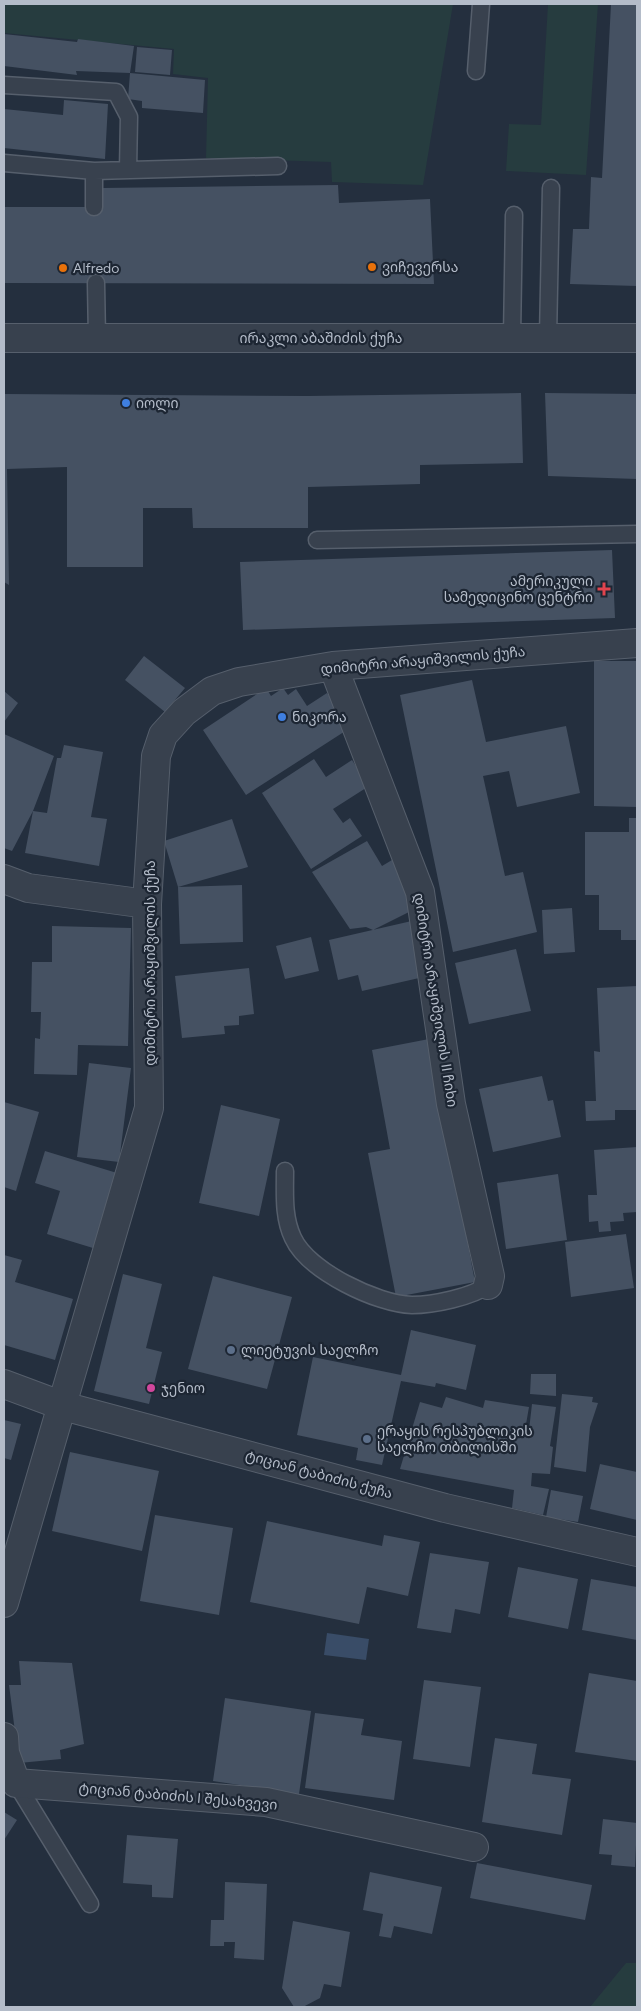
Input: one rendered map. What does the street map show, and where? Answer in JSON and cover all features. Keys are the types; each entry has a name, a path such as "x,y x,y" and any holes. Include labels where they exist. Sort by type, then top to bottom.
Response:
{"street":[{"name":"ირაკლი აბაშიძის ქუჩა","path":"4,338 637,338"},
{"name":"დიმიტრი არაყიშვილის ქუჩა","path":"63,1406 149,1108 147,904 156,756 163,735 184,712 212,692 239,682 333,666 637,643"},
{"name":"დიმიტრი არაყიშვილის II ჩიხი","path":"333,666 420,892 451,1104 490,1276 488,1285"},
{"path":"4,879 28,888 147,904"},
{"name":"ტიციან ტაბიძის ქუჩა","path":"4,1384 63,1406 445,1508 637,1552"},
{"path":"4,1603 63,1406"},
{"path":"4,1737 5,1753 16,1784"},
{"name":"ტიციან ტაბიძის I შესახვევი","path":"16,1784 266,1802 474,1847"}],"lane":[{"path":"476,71 481,4"},
{"path":"4,85 116,92 129,117 128,170"},
{"path":"4,163 94,171 278,166"},
{"path":"94,171 94,207"},
{"path":"548,338 551,188"},
{"path":"512,337 514,215"},
{"path":"96,283 97,338"},
{"path":"317,540 637,534"},
{"path":"285,1171 284,1210 293,1239 316,1266 347,1285 385,1301 412,1305 451,1299 481,1290 488,1285"},
{"path":"16,1784 90,1904"}],"green space":[{"path":"4,4 453,4 423,185 332,182 331,162 206,158 208,78 173,74 174,49 4,33"},
{"path":"548,4 598,4 586,175 506,171 509,124 541,125"},
{"path":"626,1963 637,1963 637,2007 590,2007"}],"water":[{"path":"327,1633 369,1639 366,1660 324,1655"}],"building":[{"path":"611,4 637,4 637,286 570,284 573,229 589,229 591,177 602,178"},
{"path":"4,34 77,42 78,39 134,46 130,73 76,71 77,75 4,66"},
{"path":"137,47 172,50 170,75 135,72"},
{"path":"130,73 205,80 203,113 142,108 142,101 128,99"},
{"path":"64,100 108,104 105,159 4,148 4,109 63,115"},
{"path":"338,185 339,203 430,199 434,284 4,283 4,207 102,207 103,188"},
{"path":"521,393 523,463 420,465 420,484 308,487 308,528 193,528 192,508 143,508 143,567 67,567 67,467 7,469 9,585 4,582 4,394 308,396"},
{"path":"545,393 637,394 637,479 548,476"},
{"path":"612,550 615,618 243,630 240,562"},
{"path":"144,656 185,688 165,712 125,680"},
{"path":"594,661 637,661 637,807 594,806"},
{"path":"472,680 486,742 566,726 580,793 517,807 509,771 483,776 505,876 523,872 537,932 453,952 400,695"},
{"path":"266,688 271,696 283,688 288,695 296,689 307,706 327,693 350,728 246,795 203,730"},
{"path":"4,691 18,703 4,722"},
{"path":"4,734 54,756 33,811 12,851 4,848"},
{"path":"64,745 103,752 91,817 107,819 99,866 25,853 33,811 47,813 57,758 61,758"},
{"path":"314,759 326,777 352,760 369,786 333,809 343,823 350,818 362,836 311,869 262,793"},
{"path":"629,818 637,818 637,940 621,940 621,930 599,930 599,895 585,895 585,832 629,832"},
{"path":"232,819 248,867 178,887 164,841"},
{"path":"367,841 382,866 392,860 419,907 373,930 366,927 350,929 312,872"},
{"path":"242,885 243,942 180,944 178,887"},
{"path":"572,908 575,952 544,954 542,910"},
{"path":"416,920 428,976 362,991 358,975 338,980 329,940"},
{"path":"52,926 131,928 128,1046 78,1045 77,1075 34,1074 35,1038 40,1039 41,1012 31,1012 32,962 52,962"},
{"path":"311,937 319,971 285,979 276,946"},
{"path":"516,949 531,1011 469,1024 455,963"},
{"path":"249,968 254,1014 239,1016 239,1025 224,1026 225,1034 182,1038 175,976"},
{"path":"637,986 637,1110 615,1110 615,1120 586,1121 585,1101 596,1101 594,1051 600,1052 597,988"},
{"path":"429,1039 475,1282 396,1297 368,1153 390,1149 372,1050"},
{"path":"89,1063 131,1068 119,1162 77,1157"},
{"path":"542,1076 548,1101 553,1100 561,1137 493,1152 479,1089"},
{"path":"4,1102 39,1112 16,1191 4,1187"},
{"path":"221,1105 280,1119 259,1216 199,1203"},
{"path":"637,1147 637,1212 623,1213 624,1221 610,1222 611,1231 599,1232 598,1221 589,1222 588,1195 597,1195 594,1150"},
{"path":"45,1151 117,1173 93,1248 47,1234 60,1191 35,1183"},
{"path":"558,1174 567,1240 506,1249 497,1183"},
{"path":"626,1234 634,1288 571,1297 565,1242"},
{"path":"4,1255 22,1260 15,1282 73,1299 55,1360 4,1345"},
{"path":"123,1274 162,1284 146,1348 162,1352 149,1404 94,1391"},
{"path":"213,1276 292,1297 267,1389 188,1369"},
{"path":"411,1330 476,1345 466,1390 436,1383 435,1387 401,1381 382,1465 356,1460 358,1448 297,1435 313,1357 401,1375"},
{"path":"531,1374 556,1374 556,1396 530,1394"},
{"path":"562,1394 593,1397 592,1402 598,1403 590,1427 586,1472 554,1467"},
{"path":"446,1397 483,1408 485,1400 529,1407 525,1430 529,1430 532,1404 556,1407 550,1446 553,1447 550,1474 532,1473 531,1486 549,1489 543,1515 512,1508 514,1490 400,1469 420,1402 442,1408"},
{"path":"4,1420 21,1424 11,1460 4,1458"},
{"path":"70,1452 159,1471 142,1551 52,1531"},
{"path":"600,1464 637,1472 637,1520 590,1509"},
{"path":"551,1490 583,1496 578,1522 546,1517"},
{"path":"155,1515 233,1528 219,1615 140,1601"},
{"path":"267,1521 382,1546 384,1535 420,1542 408,1596 367,1587 359,1624 250,1602"},
{"path":"430,1553 489,1562 480,1614 455,1609 451,1633 417,1628"},
{"path":"518,1567 578,1579 568,1629 508,1617"},
{"path":"591,1579 637,1587 637,1640 582,1630"},
{"path":"19,1661 72,1663 84,1744 60,1750 61,1759 19,1763 9,1685 21,1685"},
{"path":"589,1673 637,1681 637,1761 575,1752"},
{"path":"424,1680 481,1687 470,1767 413,1759"},
{"path":"225,1698 311,1711 299,1794 213,1781"},
{"path":"315,1713 364,1719 361,1735 402,1741 394,1800 305,1788"},
{"path":"495,1738 537,1744 532,1774 571,1779 562,1835 482,1822"},
{"path":"4,1812 17,1820 4,1840"},
{"path":"603,1819 637,1823 635,1867 611,1865 612,1855 599,1854"},
{"path":"127,1835 178,1839 173,1898 152,1897 152,1885 123,1883"},
{"path":"477,1863 592,1885 585,1920 470,1898"},
{"path":"370,1872 442,1887 432,1934 394,1926 391,1938 379,1936 383,1914 363,1910"},
{"path":"225,1882 267,1884 264,1960 234,1958 235,1942 224,1942 224,1946 210,1946 211,1920 224,1920"},
{"path":"293,1921 350,1932 341,1987 324,1984 320,1998 303,2007 294,2007 282,1988"}],"place":[{"name":"ვიჩევერსა","path":"372,267"},
{"name":"Alfredo","path":"63,268"},
{"name":"იოლი","path":"126,403"},
{"name":"ამერიკული სამედიცინო ცენტრი","path":"604,589"},
{"name":"ნიკორა","path":"282,717"},
{"name":"ლიეტუვის საელჩო","path":"231,1350"},
{"name":"ჯენიო","path":"151,1388"},
{"name":"ერაყის რესპუბლიკის საელჩო თბილისში","path":"367,1439"}]}
